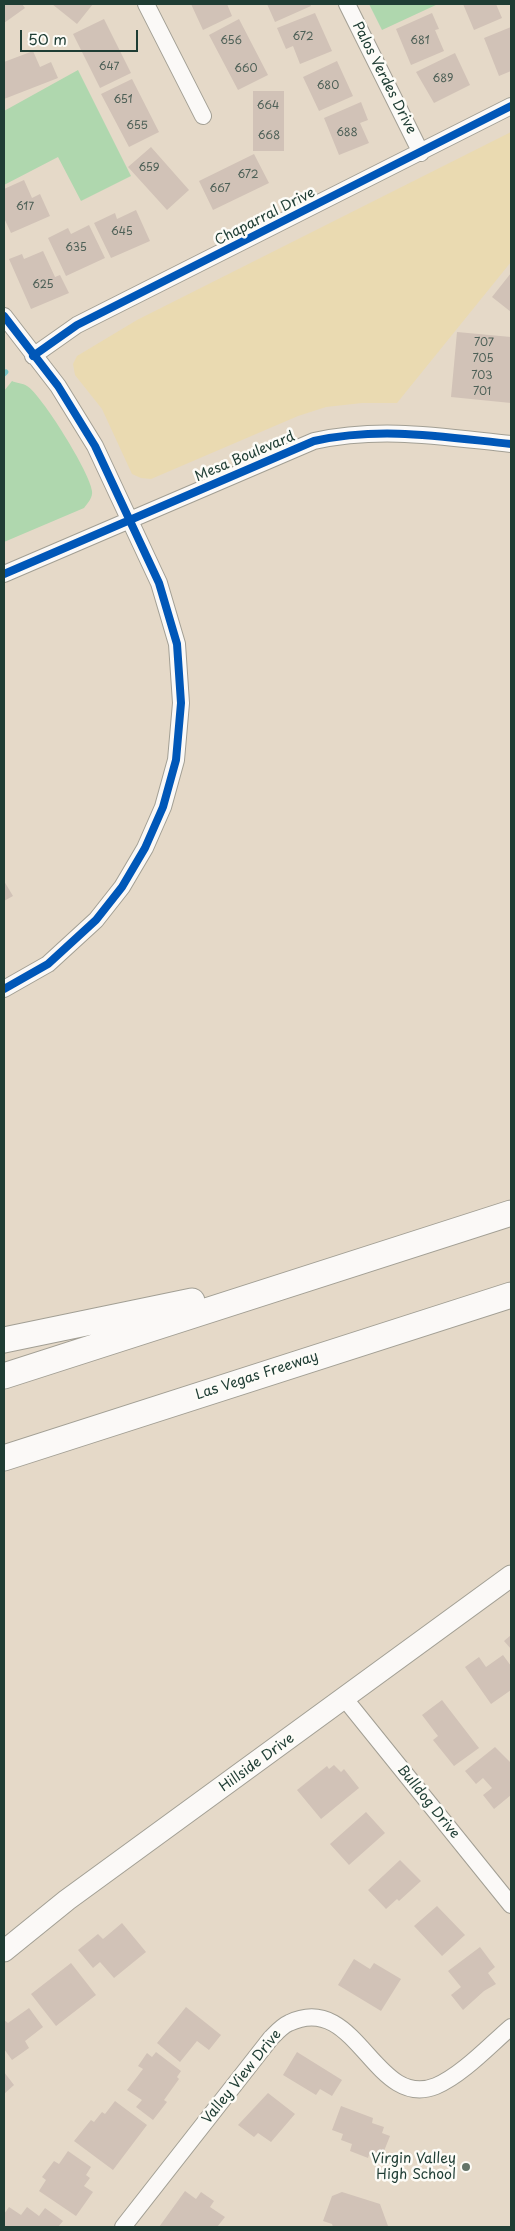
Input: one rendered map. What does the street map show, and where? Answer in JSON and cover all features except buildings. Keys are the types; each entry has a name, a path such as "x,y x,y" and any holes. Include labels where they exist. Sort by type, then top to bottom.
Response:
{"highway":[{"path":"4,1376 511,1213"},
{"path":"4,1340 307,1278"},
{"name":"Las Vegas Freeway","path":"4,1458 511,1295"}],"main road":[{"name":"Hillside Drive","path":"4,1951 67,1900 345,1699 511,1576"}],"street":[{"path":"146,4 203,116"},
{"name":"Palos Verdes Drive","path":"347,4 421,153"},
{"name":"Chaparral Drive","path":"33,356 77,325 511,106"},
{"path":"4,316 58,386 95,446 159,583 176,644 181,703 176,760 160,815 145,848 122,887 96,920 48,964 4,989"},
{"name":"Mesa Boulevard","path":"4,574 314,441 347,434 384,432 511,444"},
{"name":"Bulldog Drive","path":"345,1699 511,1905"},
{"name":"Valley View Drive","path":"123,2227 271,2038 288,2023 307,2018 326,2021 348,2032 368,2053 382,2072 397,2084 415,2090 436,2086 452,2077 511,2027"}],"green space":[{"path":"369,4 438,4 382,30"},
{"path":"78,70 131,176 81,201 58,157 4,185 4,111"},
{"path":"12,381 27,386 43,403 75,452 92,493 90,500 84,508 4,542 4,391"}],"sand":[{"path":"511,132 511,262 397,403 362,403 326,407 298,416 151,479 141,478 132,474 102,409 75,375 73,364 77,356 137,320"}],"cycle path":[{"path":"33,356 77,325 511,106"},
{"path":"4,316 58,386 95,446 159,583 177,644 181,703 176,760 163,807 145,848 122,887 96,920 48,964 4,989"},
{"path":"4,574 314,441 364,434 412,434 511,444"}],"place":[{"name":"Virgin Valley High School","path":"466,2167"}]}
